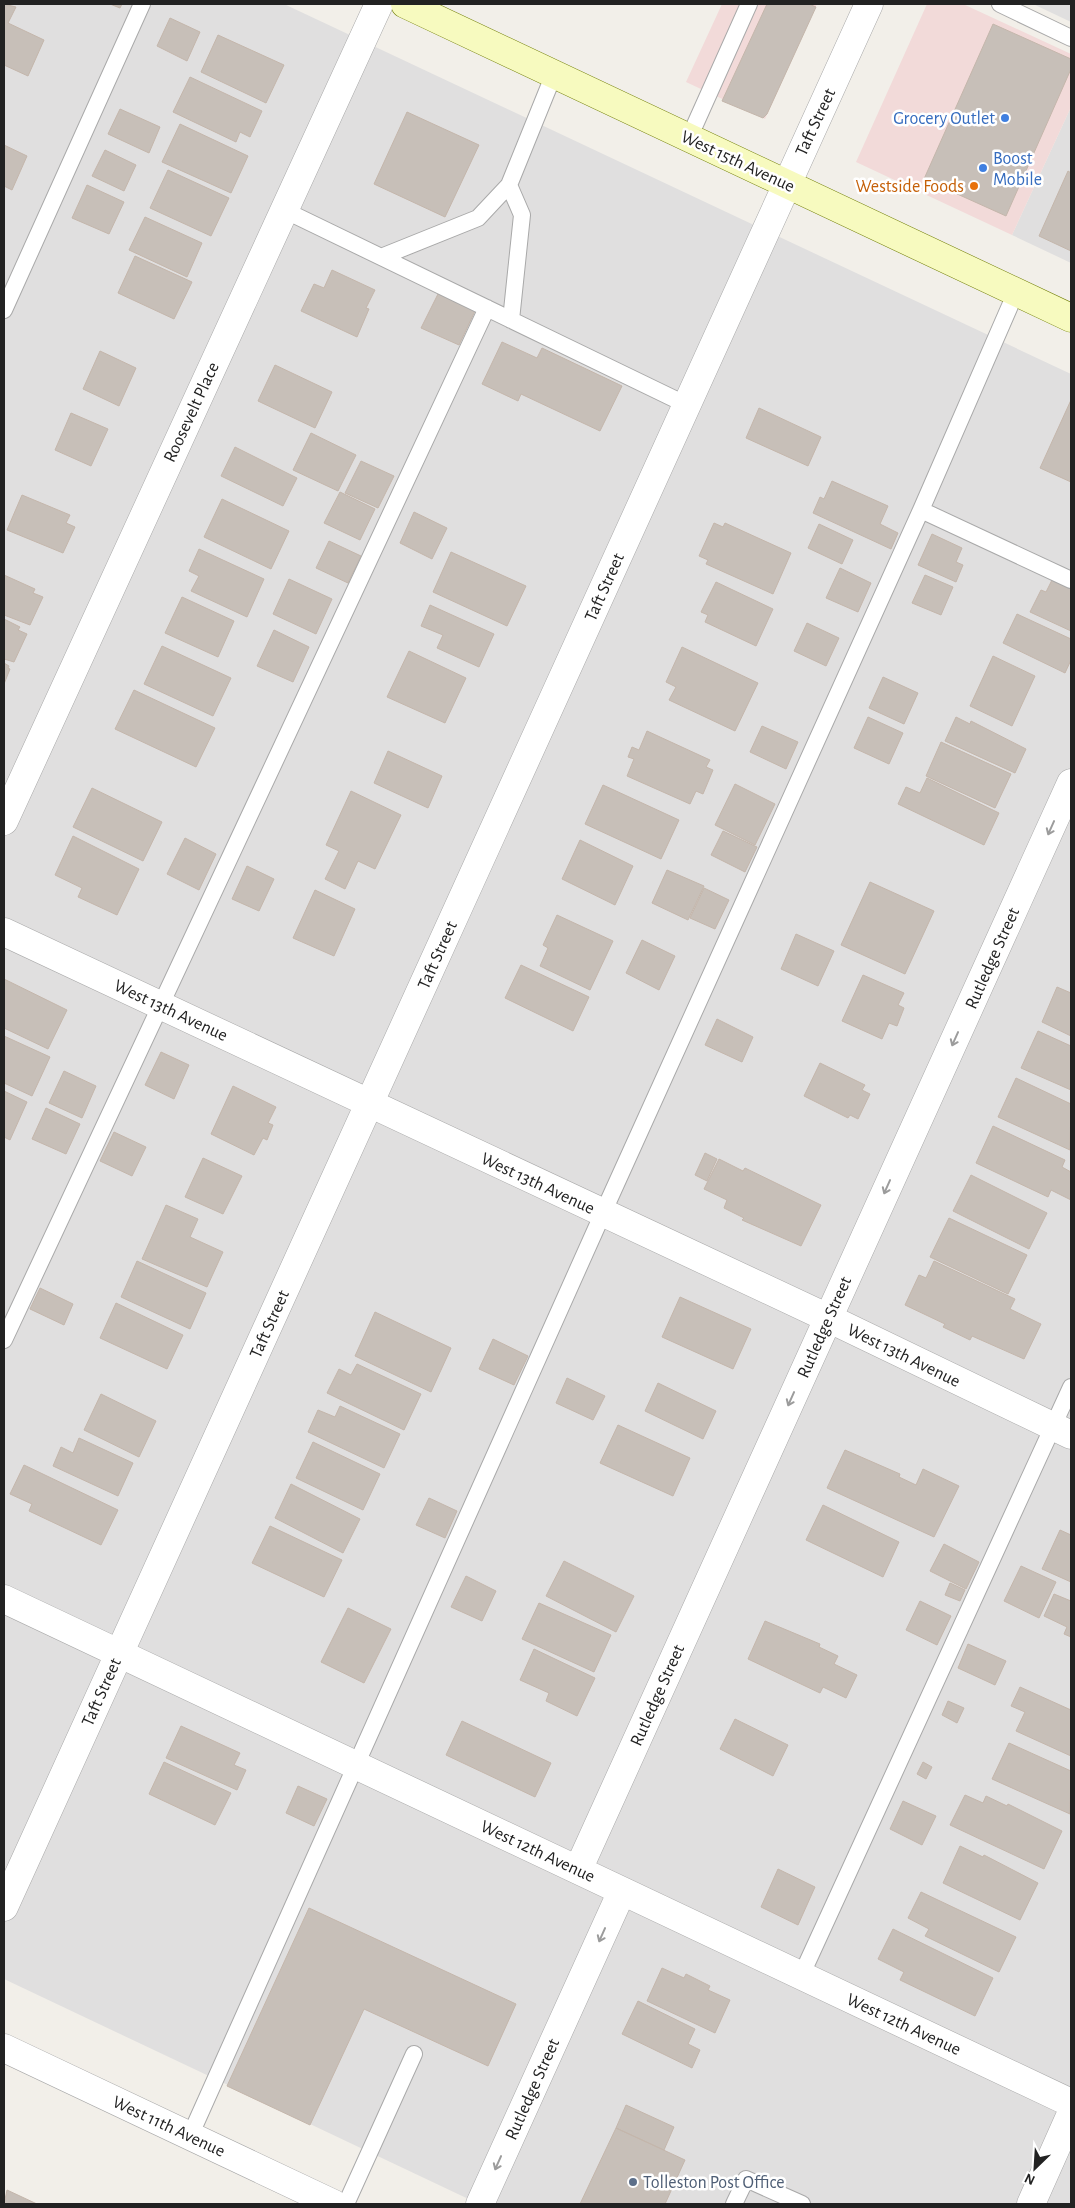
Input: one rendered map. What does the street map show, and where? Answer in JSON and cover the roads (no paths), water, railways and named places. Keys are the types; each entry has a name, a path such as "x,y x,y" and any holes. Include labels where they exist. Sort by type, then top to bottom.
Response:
{"main road":[{"name":"West 15th Avenue","path":"405,4 1071,318"}],"street":[{"name":"Roosevelt Place","path":"4,821 379,4"},
{"name":"Taft Street","path":"4,1907 869,4"},
{"name":"Rutledge Street","path":"578,1870 1071,784"},
{"name":"West 13th Avenue","path":"4,932 828,1318 1062,1431"},
{"name":"West 12th Avenue","path":"4,1599 1071,2103"},
{"name":"Rutledge Street","path":"480,2204 622,1891"},
{"name":"West 11th Avenue","path":"4,2048 334,2204"},
{"path":"1031,2204 1071,2114"}],"lane":[{"path":"4,310 142,4"},
{"path":"689,138 749,4"},
{"path":"1000,4 1071,38"},
{"path":"381,257 478,218 509,184 554,74"},
{"path":"509,184 522,216 512,320"},
{"path":"284,210 687,405"},
{"path":"190,2136 603,1213 921,510 1016,292"},
{"path":"4,1340 488,308"},
{"path":"921,510 1071,580"},
{"path":"801,1976 1062,1431 1071,1387"},
{"path":"346,2204 414,2054"},
{"path":"734,2204 746,2179 802,2204"}],"place":[{"name":"Grocery Outlet","path":"1005,118"},
{"name":"Boost Mobile","path":"983,168"},
{"name":"Westside Foods","path":"974,186"},
{"name":"Tolleston Post Office","path":"633,2182"}]}
